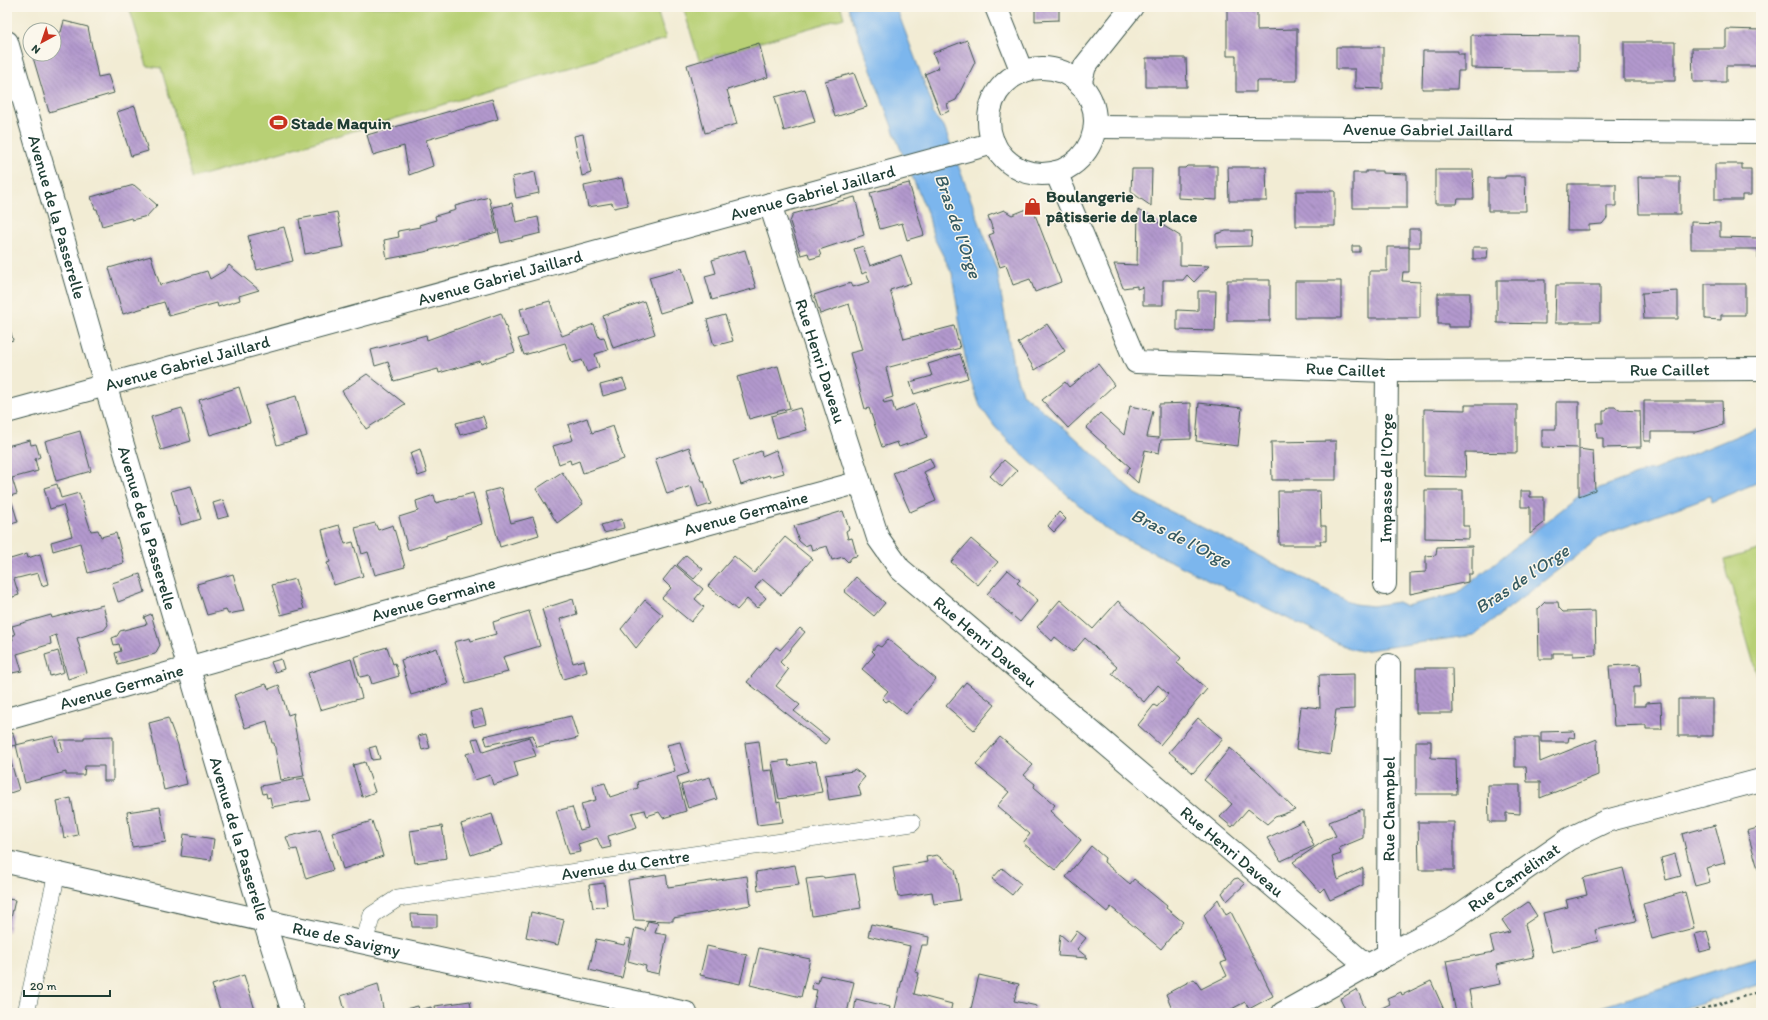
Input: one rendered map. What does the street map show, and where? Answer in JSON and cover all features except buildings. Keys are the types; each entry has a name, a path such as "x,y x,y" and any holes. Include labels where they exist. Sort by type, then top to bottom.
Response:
{"street":[{"path":"996,7 1022,72"},
{"path":"1080,85 1085,66 1132,7"},
{"name":"Avenue de la Passerelle","path":"7,42 16,106 105,384 293,1013"},
{"path":"1037,68 1053,70 1068,76 1080,85 1089,98 1094,112 1095,127 1091,142 1082,155 1071,166 1056,172 1042,174 1027,172 1013,166 1002,155 994,143 989,126 990,109 996,94 1007,81 1022,72 1037,68"},
{"name":"Avenue Gabriel Jaillard","path":"1095,127 1761,132"},
{"name":"Avenue Gabriel Jaillard","path":"7,412 105,384 906,168 954,152 994,143"},
{"name":"Rue Caillet","path":"1056,172 1136,362 1387,371 1761,369"},
{"name":"Rue Henri Daveau","path":"770,204 878,538 900,569 1367,966"},
{"name":"Impasse de l'Orge","path":"1385,584 1387,371"},
{"name":"Avenue Germaine","path":"7,719 189,667 860,482"},
{"name":"Rue Champbel","path":"1388,954 1389,665"},
{"name":"Rue Camélinat","path":"1283,1013 1452,920 1569,839 1606,821 1761,780"},
{"name":"Rue de Savigny","path":"7,862 265,921 686,1013"}],"lane":[{"name":"Avenue du Centre","path":"364,942 372,915 398,898 912,823"},
{"path":"26,1013 57,873"}],"path":[{"path":"1690,1013 1761,991"}],"green space":[{"name":"Stade Maquin","path":"129,7 656,7 666,39 193,178 161,68 147,66"},
{"path":"683,7 841,7 844,18 699,60"},
{"path":"1761,549 1761,689 1724,560"}],"water":[{"name":"Bras de l'Orge","path":"848,7 896,7 932,104 932,113 944,127 997,270 1014,370 1022,393 1068,431 1136,494 1354,604 1372,606 1398,602 1406,606 1456,594 1580,495 1647,471 1654,470 1761,426 1761,481 1711,502 1710,496 1603,535 1474,635 1361,651 1348,648 1107,530 1017,450 995,427 980,406 967,370 952,273 933,236 929,217 898,143"},
{"path":"1761,956 1761,984 1669,1013 1582,1013"}],"place":[{"name":"Stade Maquin","path":"278,123"},
{"name":"Boulangerie pâtisserie de la place","path":"1033,206"}]}
